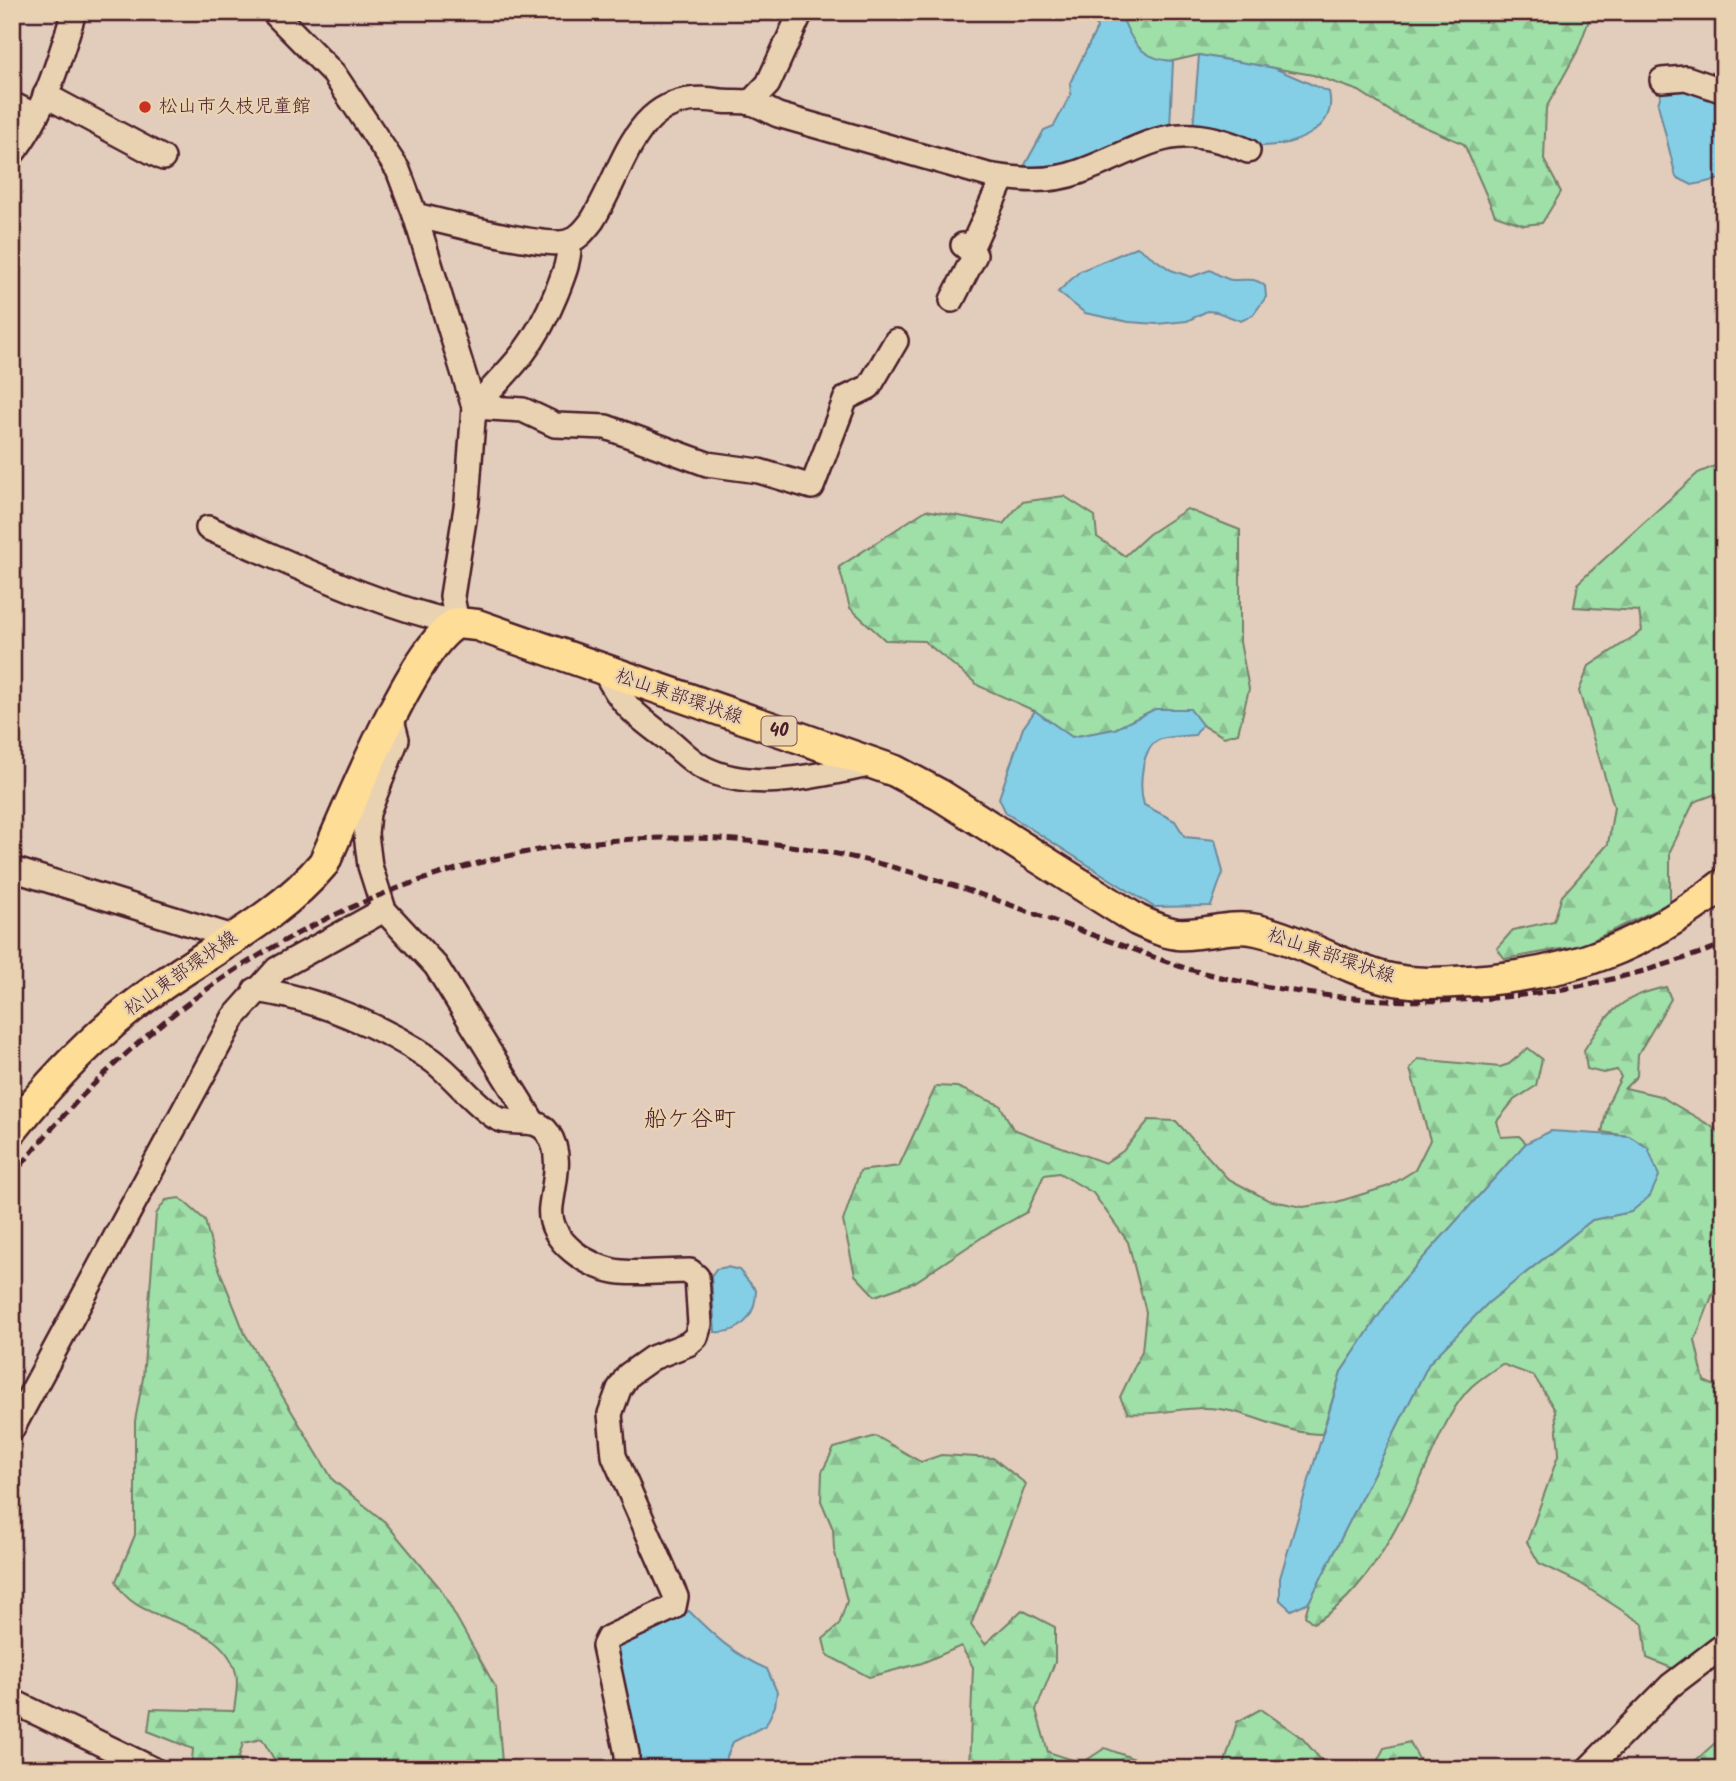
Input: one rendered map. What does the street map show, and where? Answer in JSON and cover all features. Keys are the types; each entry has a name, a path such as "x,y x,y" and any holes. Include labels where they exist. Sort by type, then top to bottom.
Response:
{"main road":[{"name":"松山東部環状線","path":"12,1130 68,1065 109,1025 288,900 324,863 391,716 442,635 457,623 477,625 875,764 930,789 1115,907 1159,930 1179,934 1227,928 1252,929 1307,945 1366,972 1407,982 1521,976 1592,961 1676,919 1724,884"}],"street":[{"path":"12,154 41,105 74,12"},
{"path":"208,528 351,589 412,611 457,623 452,596 467,502 474,407 415,215 398,170 334,74 273,12"},
{"path":"750,103 768,84 801,12"},
{"path":"1662,80 1686,78 1724,91"},
{"path":"415,215 541,241 569,242 583,233 592,221 643,124 658,110 678,100 699,97 750,103 778,115 1019,180 1050,179 1077,173 1147,142 1182,135 1218,138 1248,151"},
{"path":"12,104 41,105 163,158"},
{"path":"952,300 975,255 964,246 1003,177"},
{"path":"474,407 527,351 542,329 567,267 569,242"},
{"path":"474,407 523,410 555,425 606,428 707,464 759,471 811,488 846,398 869,387 896,341"},
{"path":"605,671 615,692 636,717 689,758 720,775 769,780 875,764"},
{"path":"391,716 397,739 368,813 366,834 370,866 384,910 436,966 533,1122 547,1132 554,1148 557,1168 550,1210 558,1237 574,1253 618,1272 690,1271 697,1277 700,1324 696,1337 688,1344 652,1358 628,1375 619,1389 610,1414 614,1456 676,1597 674,1607 664,1614 608,1638 604,1646 627,1754 627,1769"},
{"path":"12,869 233,937"},
{"path":"12,1429 234,1017 255,990 277,969 384,910"},
{"path":"255,990 285,993 407,1044 434,1062 498,1119 533,1122"},
{"path":"1588,1769 1670,1686 1724,1645"},
{"path":"12,1701 153,1769"}],"green space":[{"path":"1120,12 1592,12 1577,52 1546,108 1544,160 1561,192 1542,223 1524,225 1495,215 1464,144 1395,114 1359,91 1313,75 1199,55 1173,61 1156,60 1138,48 1129,35"},
{"path":"1724,462 1724,791 1694,802 1670,851 1670,903 1583,945 1505,959 1497,948 1513,930 1554,921 1562,896 1608,844 1614,807 1579,691 1589,666 1642,631 1639,611 1574,607 1578,583 1698,473"},
{"path":"1064,496 1095,516 1097,537 1125,556 1149,534 1187,509 1240,530 1240,642 1249,689 1238,733 1224,737 1202,725 1189,709 1155,709 1115,729 1072,737 1035,711 979,686 924,641 885,640 850,608 839,567 926,510 1003,524 1022,502"},
{"path":"1666,987 1671,999 1638,1054 1637,1076 1625,1088 1660,1096 1711,1126 1724,1137 1724,1265 1695,1340 1704,1381 1724,1390 1724,1633 1674,1669 1647,1658 1643,1624 1580,1583 1539,1563 1527,1542 1559,1453 1555,1410 1534,1376 1502,1364 1472,1386 1458,1403 1395,1531 1366,1575 1350,1595 1313,1623 1305,1616 1309,1602 1429,1363 1488,1303 1592,1220 1631,1212 1629,1136 1602,1132 1608,1103 1621,1077 1617,1070 1603,1073 1587,1069 1584,1050 1617,1008 1638,995"},
{"path":"1528,1048 1542,1059 1536,1086 1514,1100 1497,1121 1501,1137 1519,1136 1526,1143 1400,1284 1341,1372 1322,1434 1292,1430 1220,1409 1128,1413 1120,1397 1142,1351 1146,1312 1128,1242 1093,1193 1059,1173 1044,1175 1027,1212 987,1234 915,1282 875,1296 855,1275 843,1221 860,1171 899,1166 936,1086 957,1087 1000,1105 1013,1129 1105,1163 1123,1151 1149,1120 1176,1121 1227,1178 1268,1200 1303,1207 1337,1202 1389,1186 1415,1170 1430,1140 1410,1069 1418,1059 1500,1067 1509,1064"},
{"path":"180,1198 205,1220 214,1256 245,1334 333,1480 385,1522 440,1588 496,1688 502,1763 497,1769 280,1769 262,1739 243,1743 239,1757 243,1769 191,1769 193,1749 148,1731 151,1709 234,1711 237,1687 236,1673 227,1654 213,1640 140,1606 125,1596 116,1581 135,1535 135,1421 143,1378 156,1214 166,1200"},
{"path":"876,1436 921,1462 941,1455 993,1458 1026,1484 971,1625 985,1644 1022,1610 1055,1627 1055,1662 1036,1710 1048,1752 1082,1763 1105,1748 1140,1761 1138,1769 969,1769 973,1667 961,1646 922,1663 869,1677 827,1655 823,1639 839,1625 847,1601 834,1549 833,1529 821,1501 822,1472 834,1448"},
{"path":"1261,1709 1302,1738 1322,1761 1336,1769 1223,1769 1237,1722"},
{"path":"1724,1735 1724,1769 1686,1769"},
{"path":"1410,1742 1420,1761 1417,1769 1373,1769 1384,1748"}],"water":[{"path":"1105,12 1120,12 1138,47 1152,57 1173,61 1170,127 1071,165 1021,172 1044,130 1054,126 1071,94 1070,83 1097,28 1095,19"},
{"path":"1199,55 1274,68 1329,92 1327,116 1311,133 1288,143 1275,145 1245,144 1193,129"},
{"path":"1669,84 1724,97 1724,177 1721,179 1692,185 1676,177 1658,104 1662,91"},
{"path":"1137,247 1171,270 1191,277 1210,270 1229,279 1257,281 1265,286 1266,297 1253,315 1241,321 1207,311 1187,321 1157,324 1129,322 1085,313 1058,292 1080,271"},
{"path":"1155,709 1190,709 1202,725 1195,735 1165,738 1154,743 1145,758 1142,788 1144,805 1175,821 1185,837 1215,840 1223,872 1211,906 1154,907 1006,813 999,798 1023,728 1035,711 1072,737 1115,729"},
{"path":"1551,1131 1629,1136 1648,1148 1659,1176 1650,1196 1631,1212 1592,1220 1488,1303 1429,1363 1309,1602 1291,1610 1280,1600 1280,1578 1341,1372 1400,1284 1526,1143"},
{"path":"727,1267 739,1270 756,1290 755,1299 750,1315 740,1326 725,1332 715,1332 711,1276 716,1269"},
{"path":"689,1611 725,1644 744,1658 767,1669 777,1692 775,1706 766,1725 733,1742 722,1769 636,1769 611,1648"}],"railway":[{"path":"12,1177 90,1088 178,1011 273,947 376,897 484,862 597,842 713,839 832,853 943,882 1194,970 1269,987 1335,996 1401,1001 1466,1000 1532,994 1596,983 1661,966 1724,944"}],"place":[{"name":"松山市久枝児童館","path":"145,107"}],"district":[{"name":"船ケ谷町","path":"690,1120"}]}
